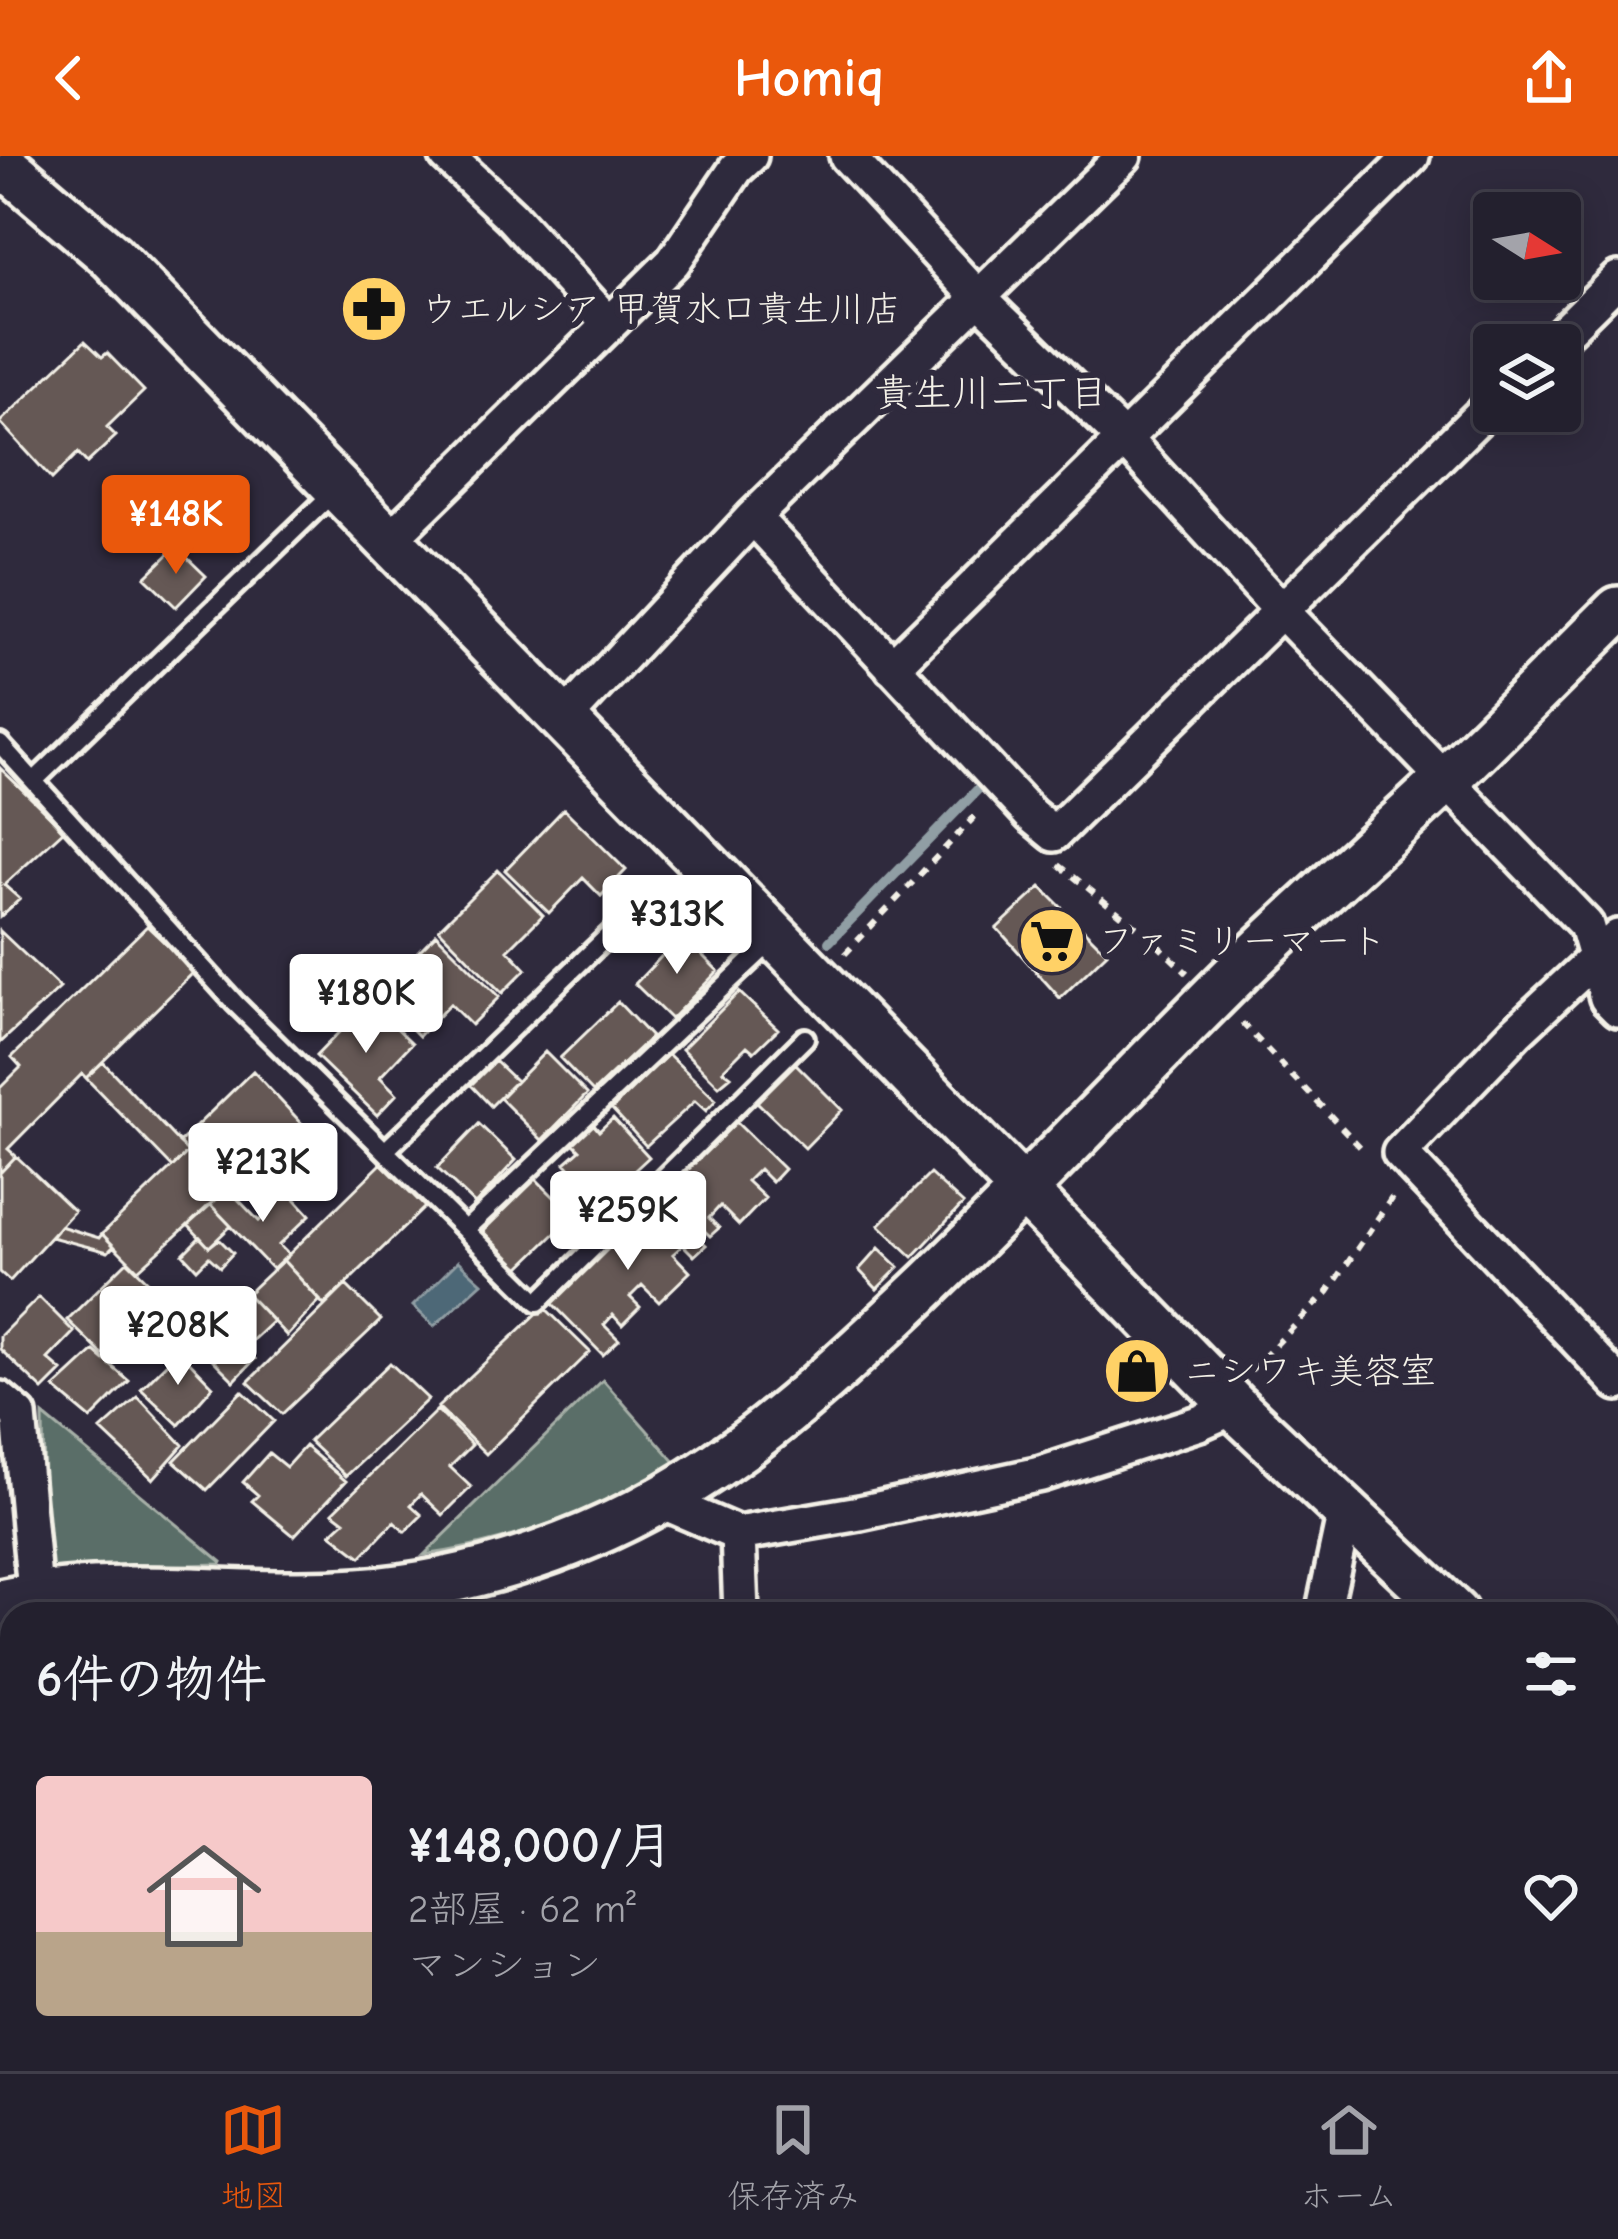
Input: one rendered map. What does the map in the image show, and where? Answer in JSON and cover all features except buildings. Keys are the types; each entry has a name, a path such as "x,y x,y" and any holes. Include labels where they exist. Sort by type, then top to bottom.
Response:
{"street":[{"path":"447,156 511,216 609,324"},
{"path":"388,540 673,262 736,169 750,156"},
{"path":"566,718 752,517 1124,156"},
{"path":"892,667 1412,156"},
{"path":"849,157 977,296 1124,439 1282,611 1607,947 1606,998 1618,1009"},
{"path":"5,173 111,256 1230,1401 1442,1602"},
{"path":"1572,324 1618,279"},
{"path":"752,517 1030,815 1054,834 1473,422"},
{"path":"39,1602 128,1590 337,1593 480,1572 535,1556 662,1501 719,1466 803,1402 1025,1190 1237,974 1618,610"},
{"path":"1607,947 1516,1032 1408,1163 1618,1383"},
{"path":"0,1399 19,1415 24,1602"},
{"path":"662,1501 738,1534 860,1513 1041,1474 1199,1423 1230,1401"},
{"path":"1326,1602 1346,1512"},
{"path":"738,1534 741,1602"}],"lane":[{"path":"35,780 337,489"},
{"path":"0,744 235,1003 538,1302 806,1038"},
{"path":"385,1151 642,903"},
{"path":"465,1230 778,936"}],"path":[{"path":"833,966 992,801"},
{"path":"1048,856 1149,937 1198,984"},
{"path":"1230,1401 1328,1292 1394,1194 1408,1163 1373,1161 1236,1016"}],"green space":[{"path":"603,1380 677,1464 555,1522 424,1555"},
{"path":"43,1415 222,1562 221,1564 48,1569"}],"water":[{"path":"458,1261 482,1283 434,1326 413,1306"}],"waterway":[{"path":"829,942 979,788"}],"place":[{"name":"ウエルシア 甲賀水口貴生川店","path":"374,309"},
{"name":"ファミリーマート","path":"1052,941"},
{"name":"ニシワキ美容室","path":"1137,1371"}],"district":[{"name":"貴生川二丁目","path":"991,393"}]}
